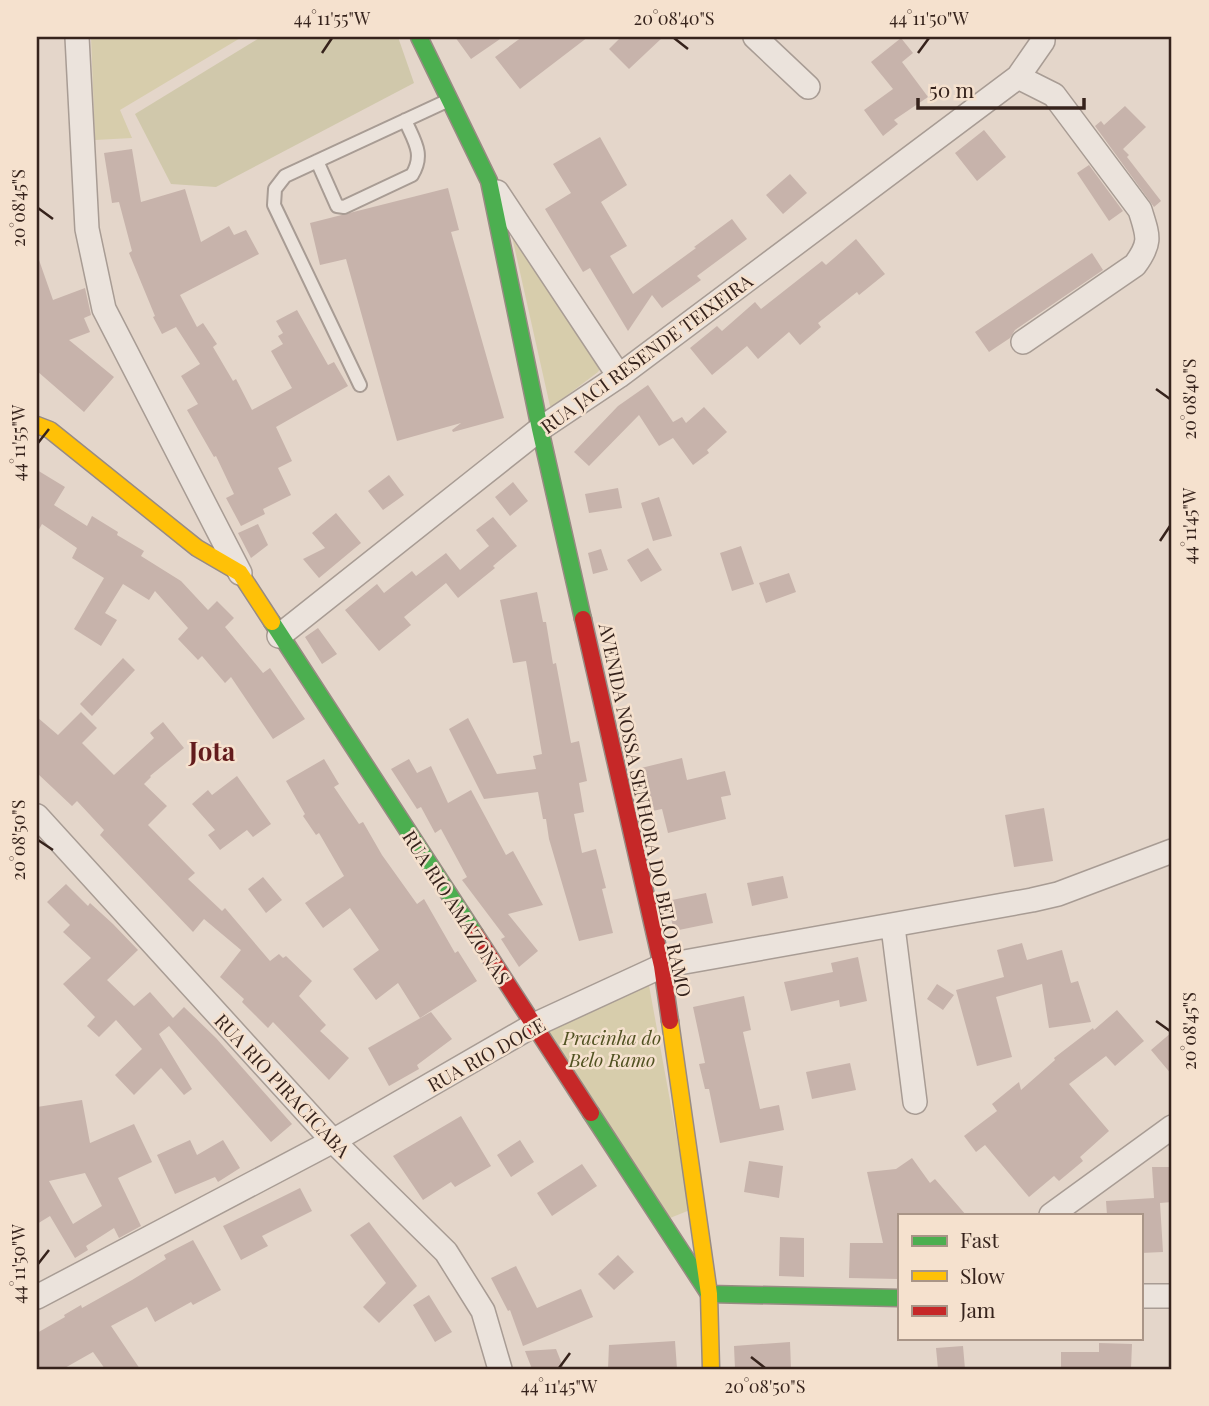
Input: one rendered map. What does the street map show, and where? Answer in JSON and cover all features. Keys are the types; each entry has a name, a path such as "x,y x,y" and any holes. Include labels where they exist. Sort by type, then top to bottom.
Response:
{"street":[{"path":"77,37 87,229 104,309 240,573"},
{"name":"AVENIDA NOSSA SENHORA DO BELO RAMO","path":"419,37 489,181 540,429 662,966 709,1294 711,1369"},
{"path":"755,37 808,87"},
{"name":"RUA JACI RESENDE TEIXEIRA","path":"279,636 540,429 619,376 1017,77 1043,41 1043,37"},
{"path":"1017,77 1054,95 1140,210 1147,232 1146,249 1135,265 1023,342"},
{"path":"489,181 619,376"},
{"name":"RUA RIO AMAZONAS","path":"37,425 50,430 197,548 240,573 709,1294"},
{"name":"RUA RIO PIRACICABA","path":"37,816 333,1142 446,1252 483,1311 500,1369"},
{"name":"RUA RIO DOCE","path":"37,1297 333,1142 534,1025 662,966 893,927 1058,894 1172,851"},
{"path":"893,927 915,1102"},
{"path":"1052,1214 1172,1127"},
{"path":"709,1294 898,1297"},
{"path":"1142,1296 1172,1296"}],"lane":[{"path":"360,385 274,205 275,190 285,176 451,99"},
{"path":"317,161 337,206 344,207 412,175 418,164 419,150 405,120"}],"green space":[{"path":"91,37 242,37 120,110 132,138 95,140"},
{"path":"511,232 602,365 598,372 553,406 550,406"},
{"name":"Pracinha do Belo Ramo","path":"648,980 690,1210 670,1218 539,1026"}],"shaded area":[{"path":"261,37 398,37 414,83 216,187 171,184 135,114"}],"building":[{"path":"455,37 503,37 471,59"},
{"path":"522,37 588,37 520,89 495,57"},
{"path":"621,37 663,37 629,69 609,49"},
{"path":"901,38 913,53 902,62 928,97 894,120 898,124 883,136 864,110 893,89 871,62"},
{"path":"1125,106 1146,127 1123,149 1161,201 1154,207 1095,126 1101,121 1104,125"},
{"path":"984,130 1006,157 977,181 955,153"},
{"path":"600,137 627,185 601,202 627,246 610,256 633,294 732,219 747,239 697,276 701,280 662,308 652,295 628,331 590,268 583,272 545,209 571,193 553,164"},
{"path":"132,149 141,202 185,189 201,242 229,226 234,235 246,230 259,254 180,295 197,327 203,323 217,344 213,347 233,381 236,379 252,410 292,388 271,351 283,344 278,336 283,333 276,321 297,310 328,365 334,362 348,386 276,427 292,461 278,468 291,495 263,509 265,514 241,526 226,498 234,494 216,456 214,457 187,410 198,404 181,376 200,364 176,327 162,334 129,253 132,251 119,202 112,203 104,153"},
{"path":"1089,165 1123,211 1109,221 1077,173"},
{"path":"790,174 807,193 783,214 766,195"},
{"path":"448,188 459,230 451,232 504,418 453,432 461,423 397,441 346,259 320,265 310,223"},
{"path":"856,239 885,274 818,323 821,327 800,345 789,332 758,359 747,346 712,375 690,348 717,326 722,331 755,302 761,309 822,261 826,265"},
{"path":"1092,253 1103,270 1015,330 1010,338 989,352 975,332"},
{"path":"39,260 53,300 85,288 91,315 84,318 90,332 69,340 114,377 84,412 37,371"},
{"path":"648,385 673,422 682,417 686,423 704,407 727,432 707,450 709,453 693,465 673,438 659,446 639,415 589,466 574,452 618,406"},
{"path":"37,470 65,487 54,505 87,526 92,516 118,532 117,535 144,551 141,556 181,581 208,610 217,601 234,618 225,627 263,673 270,668 305,719 273,739 231,677 225,683 202,656 198,660 178,639 188,628 155,591 149,600 123,584 105,613 117,620 101,646 74,629 104,578 72,558 77,548 42,524 37,533"},
{"path":"389,475 404,495 383,510 368,491"},
{"path":"513,482 528,501 510,516 495,497"},
{"path":"618,488 622,508 589,513 585,494"},
{"path":"659,497 672,536 653,541 641,503"},
{"path":"336,513 361,543 319,578 303,559 325,548 312,533"},
{"path":"493,517 517,546 458,598 446,583 404,617 411,625 379,651 345,610 377,584 384,593 412,571 416,576 446,553 460,570 489,546 476,530"},
{"path":"258,524 268,545 251,558 238,533"},
{"path":"741,546 754,584 732,591 720,553"},
{"path":"648,548 662,570 641,582 627,560"},
{"path":"601,549 608,570 593,574 588,553"},
{"path":"789,573 796,592 766,603 759,583"},
{"path":"537,592 543,622 546,622 553,664 556,663 571,743 579,741 587,781 579,783 584,812 574,814 582,853 596,849 613,933 579,941 549,839 546,819 543,819 538,792 484,799 449,729 468,718 497,774 536,769 533,756 542,754 526,661 513,663 500,600"},
{"path":"318,628 337,654 322,664 305,637"},
{"path":"123,658 135,670 92,716 80,704"},
{"path":"81,712 97,728 82,743 114,775 154,738 150,733 163,722 184,748 144,784 167,806 148,825 195,873 188,879 222,911 225,908 270,961 279,954 283,958 286,956 312,981 299,996 326,1025 320,1031 349,1058 329,1080 273,1022 268,1028 242,1002 244,999 220,977 241,950 204,919 193,932 100,835 104,830 77,801 72,806 37,773 37,717 58,735"},
{"path":"682,758 687,780 725,771 731,795 721,797 726,819 668,833 662,809 648,812 637,769"},
{"path":"324,759 339,784 334,787 359,824 363,822 382,855 417,904 424,899 455,953 458,951 477,981 420,1018 398,983 376,1000 353,969 379,950 350,908 323,928 305,903 344,876 319,833 316,835 303,816 305,814 286,781"},
{"path":"409,759 417,773 431,766 448,803 471,790 506,855 513,851 543,905 508,914 538,951 519,967 501,939 505,937 462,880 467,877 441,829 435,833 421,807 417,809 391,769"},
{"path":"237,776 271,824 253,837 247,830 220,850 208,835 215,830 192,804 208,790 212,795"},
{"path":"1044,808 1053,861 1014,867 1005,815"},
{"path":"783,876 788,898 752,906 747,883"},
{"path":"263,877 282,900 266,913 248,889"},
{"path":"66,884 88,906 90,903 113,924 138,950 107,980 134,1006 150,992 173,1018 184,1007 216,1038 292,1124 271,1142 169,1026 159,1034 192,1089 184,1095 161,1068 134,1095 115,1075 142,1049 116,1020 99,1037 87,1026 95,1017 63,984 91,958 63,932 70,925 47,902"},
{"path":"706,893 713,923 674,931 667,901"},
{"path":"1022,943 1027,960 1062,950 1071,983 1078,981 1091,1022 1049,1028 1042,984 996,997 1012,1057 977,1066 956,990 1004,977 997,950"},
{"path":"858,957 867,1001 840,1007 839,1000 791,1011 784,982 833,972 831,963"},
{"path":"937,984 954,995 943,1010 927,999"},
{"path":"744,996 751,1030 743,1032 760,1109 779,1105 784,1130 720,1143 709,1089 705,1089 699,1064 705,1063 693,1007"},
{"path":"1117,1010 1144,1041 1115,1066 1106,1056 1069,1084 1109,1131 1080,1157 1083,1161 1059,1181 1054,1176 1029,1197 985,1145 976,1152 964,1136 997,1111 992,1104 1019,1082 1021,1090 1055,1060 1054,1058"},
{"path":"431,1012 452,1039 417,1065 419,1069 389,1086 368,1048"},
{"path":"1172,1032 1172,1075 1151,1050"},
{"path":"850,1063 856,1090 812,1099 806,1072"},
{"path":"82,1100 90,1143 134,1124 152,1162 118,1178 141,1226 119,1238 114,1228 86,1246 88,1250 75,1258 50,1216 37,1224 37,1107","holes":["85,1173 102,1206 73,1224 49,1181"]},
{"path":"461,1116 491,1166 455,1187 451,1182 423,1200 393,1156"},
{"path":"190,1140 197,1155 223,1140 240,1168 218,1182 215,1177 175,1194 157,1155"},
{"path":"520,1140 534,1162 511,1177 497,1155"},
{"path":"912,1158 930,1183 935,1179 965,1214 898,1214 898,1279 849,1278 850,1243 883,1243 867,1172 896,1169"},
{"path":"749,1161 783,1166 779,1198 744,1192"},
{"path":"582,1164 597,1186 552,1216 537,1193"},
{"path":"1152,1167 1172,1167 1172,1202 1160,1203 1163,1252 1142,1253 1142,1214 1107,1214 1106,1201 1154,1198"},
{"path":"300,1188 312,1211 262,1236 268,1246 241,1260 223,1226"},
{"path":"369,1222 417,1286 379,1323 363,1307 386,1283 350,1235"},
{"path":"780,1237 804,1238 804,1277 779,1276"},
{"path":"193,1240 221,1290 193,1305 191,1302 155,1322 147,1307 111,1326 140,1369 105,1369 93,1352 63,1369 37,1369 37,1333 81,1305 82,1308 132,1280 166,1259 164,1255"},
{"path":"618,1255 634,1272 614,1290 598,1274"},
{"path":"516,1266 537,1308 581,1289 593,1317 523,1346 510,1310 508,1311 491,1278"},
{"path":"429,1295 452,1332 435,1342 413,1305"},
{"path":"675,1341 677,1369 608,1369 609,1345"},
{"path":"790,1342 791,1369 735,1369 734,1346"},
{"path":"1099,1343 1132,1344 1131,1369 1061,1369 1061,1352 1099,1352"},
{"path":"963,1346 965,1369 938,1369 936,1348"},
{"path":"556,1349 564,1369 532,1369 525,1351"}],"traffic: fast":[{"path":"419,37 489,181 540,429 583,619"},
{"path":"272,622 475,934"},
{"path":"591,1113 709,1294 898,1298"}],"traffic: slow":[{"path":"37,425 50,430 197,548 240,573 272,622"},
{"path":"670,1021 709,1294 711,1369"}],"traffic: jam":[{"path":"583,619 662,966 670,1021"},
{"path":"475,934 591,1113"}],"district":[{"name":"Jota","path":"212,750"}]}
